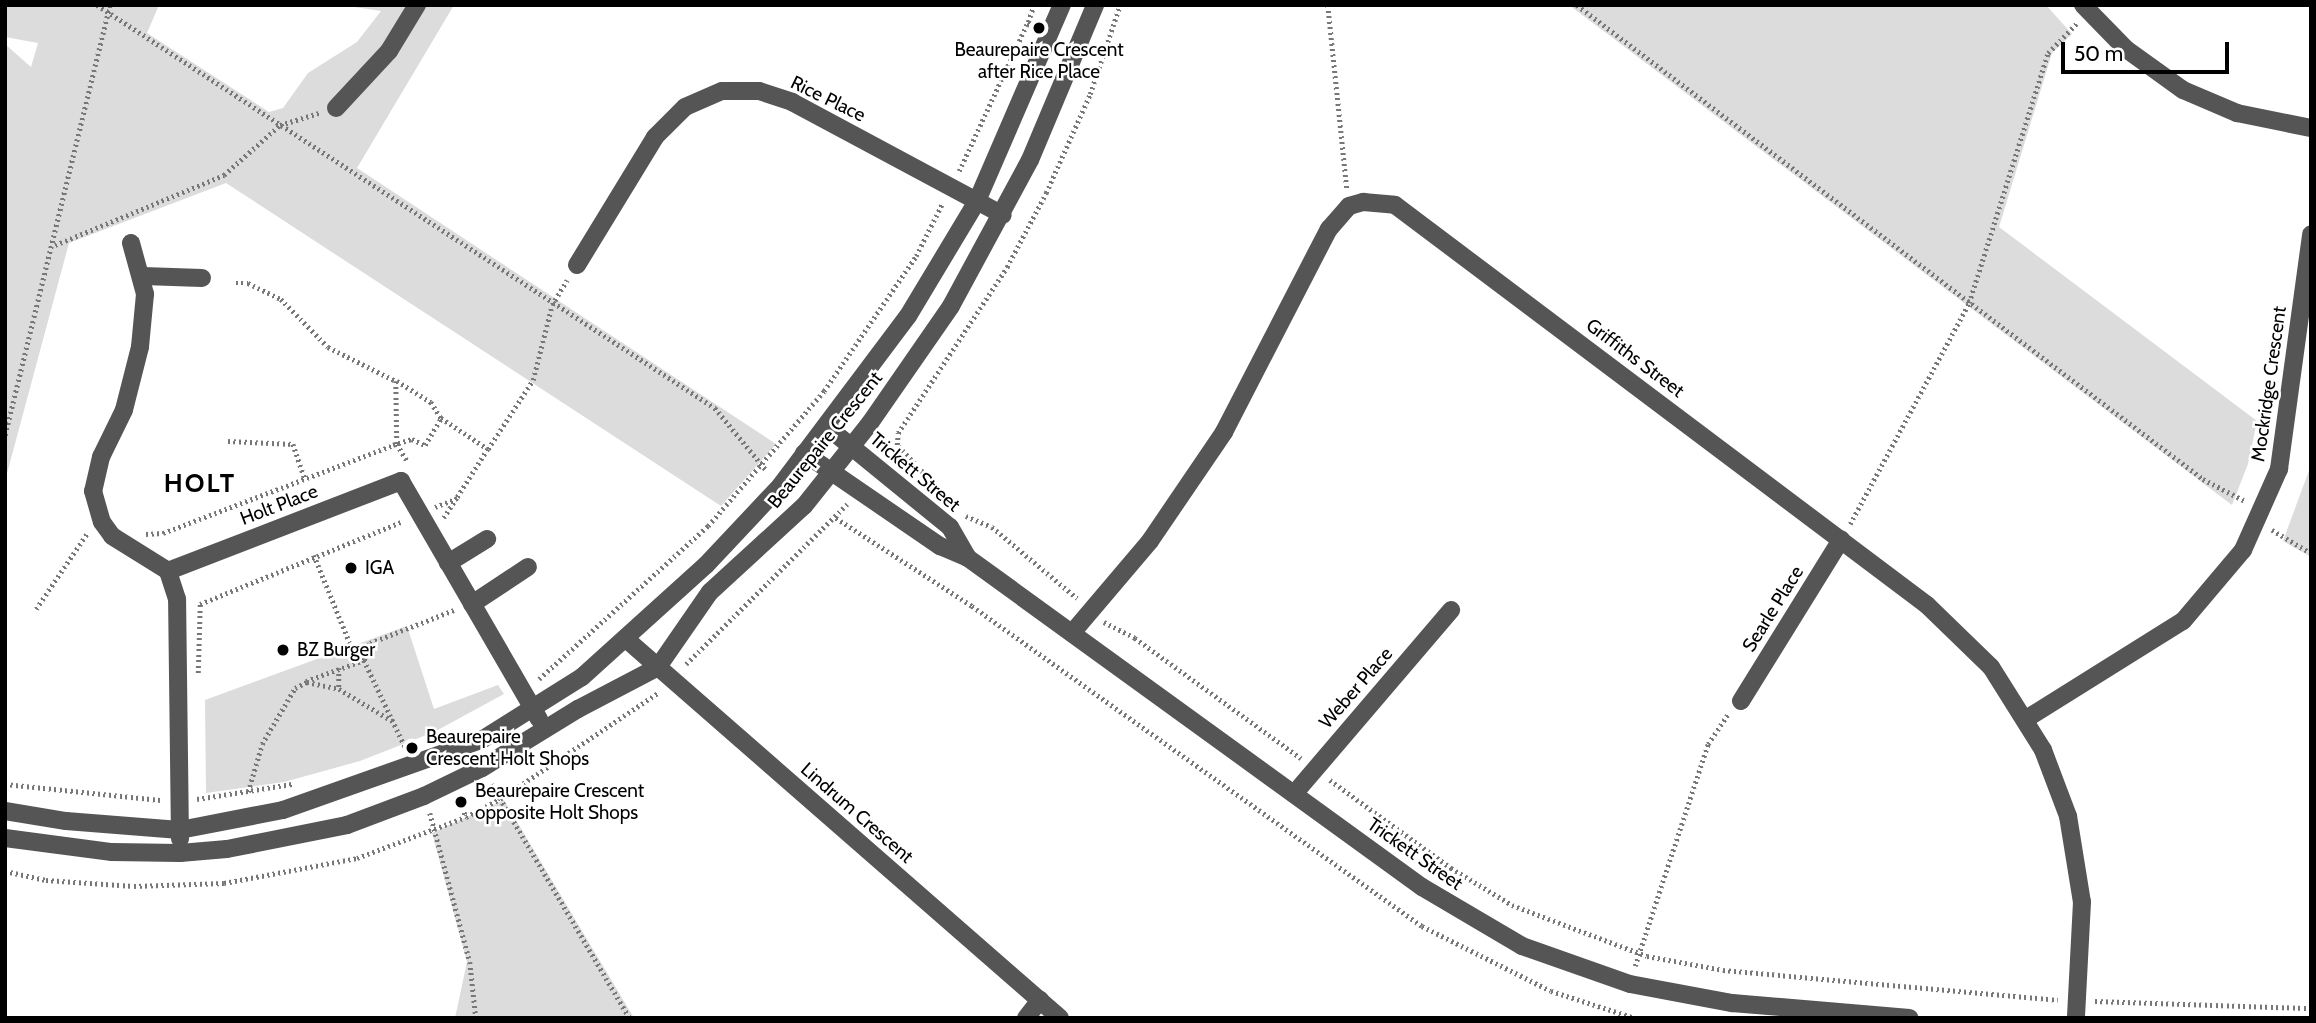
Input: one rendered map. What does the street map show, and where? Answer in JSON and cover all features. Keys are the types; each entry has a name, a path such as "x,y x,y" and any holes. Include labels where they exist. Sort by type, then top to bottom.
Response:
{"street":[{"path":"336,108 389,51 417,5"},
{"name":"Beaurepaire Crescent","path":"5,811 180,830 322,799 483,739 530,702 626,639 706,565 781,485 908,316 977,201 1062,5"},
{"name":"Beaurepaire Crescent","path":"5,838 99,851 180,853 227,849 347,825 424,796 482,768 547,731 578,709 658,667 710,592 804,506 851,446 951,306 1003,215 1059,96 1095,5"},
{"path":"2086,8 2147,67 2183,90 2237,113 2311,128"},
{"name":"Rice Place","path":"577,265 655,137 685,107 722,91 759,91 792,102 1003,215"},
{"name":"Griffiths Street","path":"1349,206 1380,201 1405,211 1841,540 1960,635 1991,667 2026,719 2056,780 2076,852 2082,902 2077,1009"},
{"path":"1072,633 1150,541 1224,432 1329,229 1349,206"},
{"name":"Mockridge Crescent","path":"2026,719 2183,621 2225,576 2262,516 2278,469 2287,424 2311,233"},
{"path":"131,243 143,276 144,312 134,379 95,474 96,507 105,527 125,547 168,571 177,599 180,853"},
{"path":"143,276 202,278"},
{"name":"Trickett Street","path":"826,426 950,527 968,558"},
{"name":"Trickett Street","path":"804,453 940,546 968,558 1422,887 1511,940 1558,961 1630,984 1732,1003 1909,1018"},
{"name":"Holt Place","path":"168,571 401,481 547,731"},
{"path":"449,563 487,539"},
{"name":"Searle Place","path":"1741,701 1841,540"},
{"path":"472,604 527,567"},
{"name":"Weber Place","path":"1294,794 1451,610"},
{"name":"Lindrum Crescent","path":"626,639 1060,1018"},
{"path":"1026,1018 1040,1000"}],"path":[{"path":"97,5 715,408 761,464"},
{"path":"5,435 54,245 110,5"},
{"path":"974,166 956,176 1034,5"},
{"path":"944,499 934,480 897,445 898,433 1012,258 1090,94 1120,5"},
{"path":"1328,5 1349,206"},
{"path":"1577,5 2203,479 2250,504 2269,528 2311,553"},
{"path":"1841,540 1969,303 2048,53 2086,8"},
{"path":"1028,22 1040,28"},
{"path":"1078,89 1090,94"},
{"path":"54,245 224,175 280,125 336,108"},
{"path":"530,702 542,674 708,526 824,391 928,232"},
{"path":"442,521 533,380 554,303 577,265"},
{"path":"236,283 248,283 281,299 328,347 396,381 430,402 441,418 488,449"},
{"path":"396,381 397,444"},
{"path":"142,535 163,533 412,439 425,445 441,418"},
{"path":"228,441 293,444 304,479"},
{"path":"434,507 457,498"},
{"path":"960,513 992,527 1077,598"},
{"path":"690,652 685,665 824,525 836,518 972,606 1422,926 1551,992 1622,1017 1635,1018"},
{"path":"197,678 200,604 314,555 408,519"},
{"path":"36,609 85,535 105,527"},
{"path":"314,555 352,648 364,660 406,748"},
{"path":"364,660 370,643 459,608 453,597"},
{"path":"1110,626 1135,638 1451,868 1512,905 1638,953 1668,961 2077,1009 2311,1008"},
{"path":"248,792 262,744 279,708 302,683 364,660"},
{"path":"339,669 340,689"},
{"path":"302,683 340,689 394,723"},
{"path":"5,871 46,880 134,886 224,883 358,858 467,817 500,799 662,691"},
{"path":"1638,953 1708,744 1741,701"},
{"path":"394,752 416,744"},
{"path":"482,768 629,1018"},
{"path":"5,783 179,800 202,799 296,783"},
{"path":"197,789 202,799"},
{"path":"461,802 467,817"},
{"path":"435,829 470,962 476,1018"},
{"path":"1667,974 1668,961"}],"shaded area":[{"path":"5,5 159,5 147,33 269,112 283,108 308,73 357,42 381,11 341,5 454,5 357,168 776,444 721,506 226,183 69,243 5,481 5,44 31,67 38,43 5,37"},
{"path":"1569,5 2046,5 2072,34 2052,53 1999,227 2257,421 2248,464 2232,505"},
{"path":"2311,465 2311,557 2283,541"},
{"path":"407,626 434,709 498,685 504,694 434,732 360,761 284,782 206,793 205,700"},
{"path":"504,800 634,1018 455,1018 467,962 432,833"}],"place":[{"name":"Beaurepaire Crescent after Rice Place","path":"1039,28"},
{"name":"IGA","path":"351,568"},
{"name":"BZ Burger","path":"283,650"},
{"name":"Beaurepaire Crescent Holt Shops","path":"412,748"},
{"name":"Beaurepaire Crescent opposite Holt Shops","path":"461,802"}],"district":[{"name":"HOLT","path":"200,484"}]}
